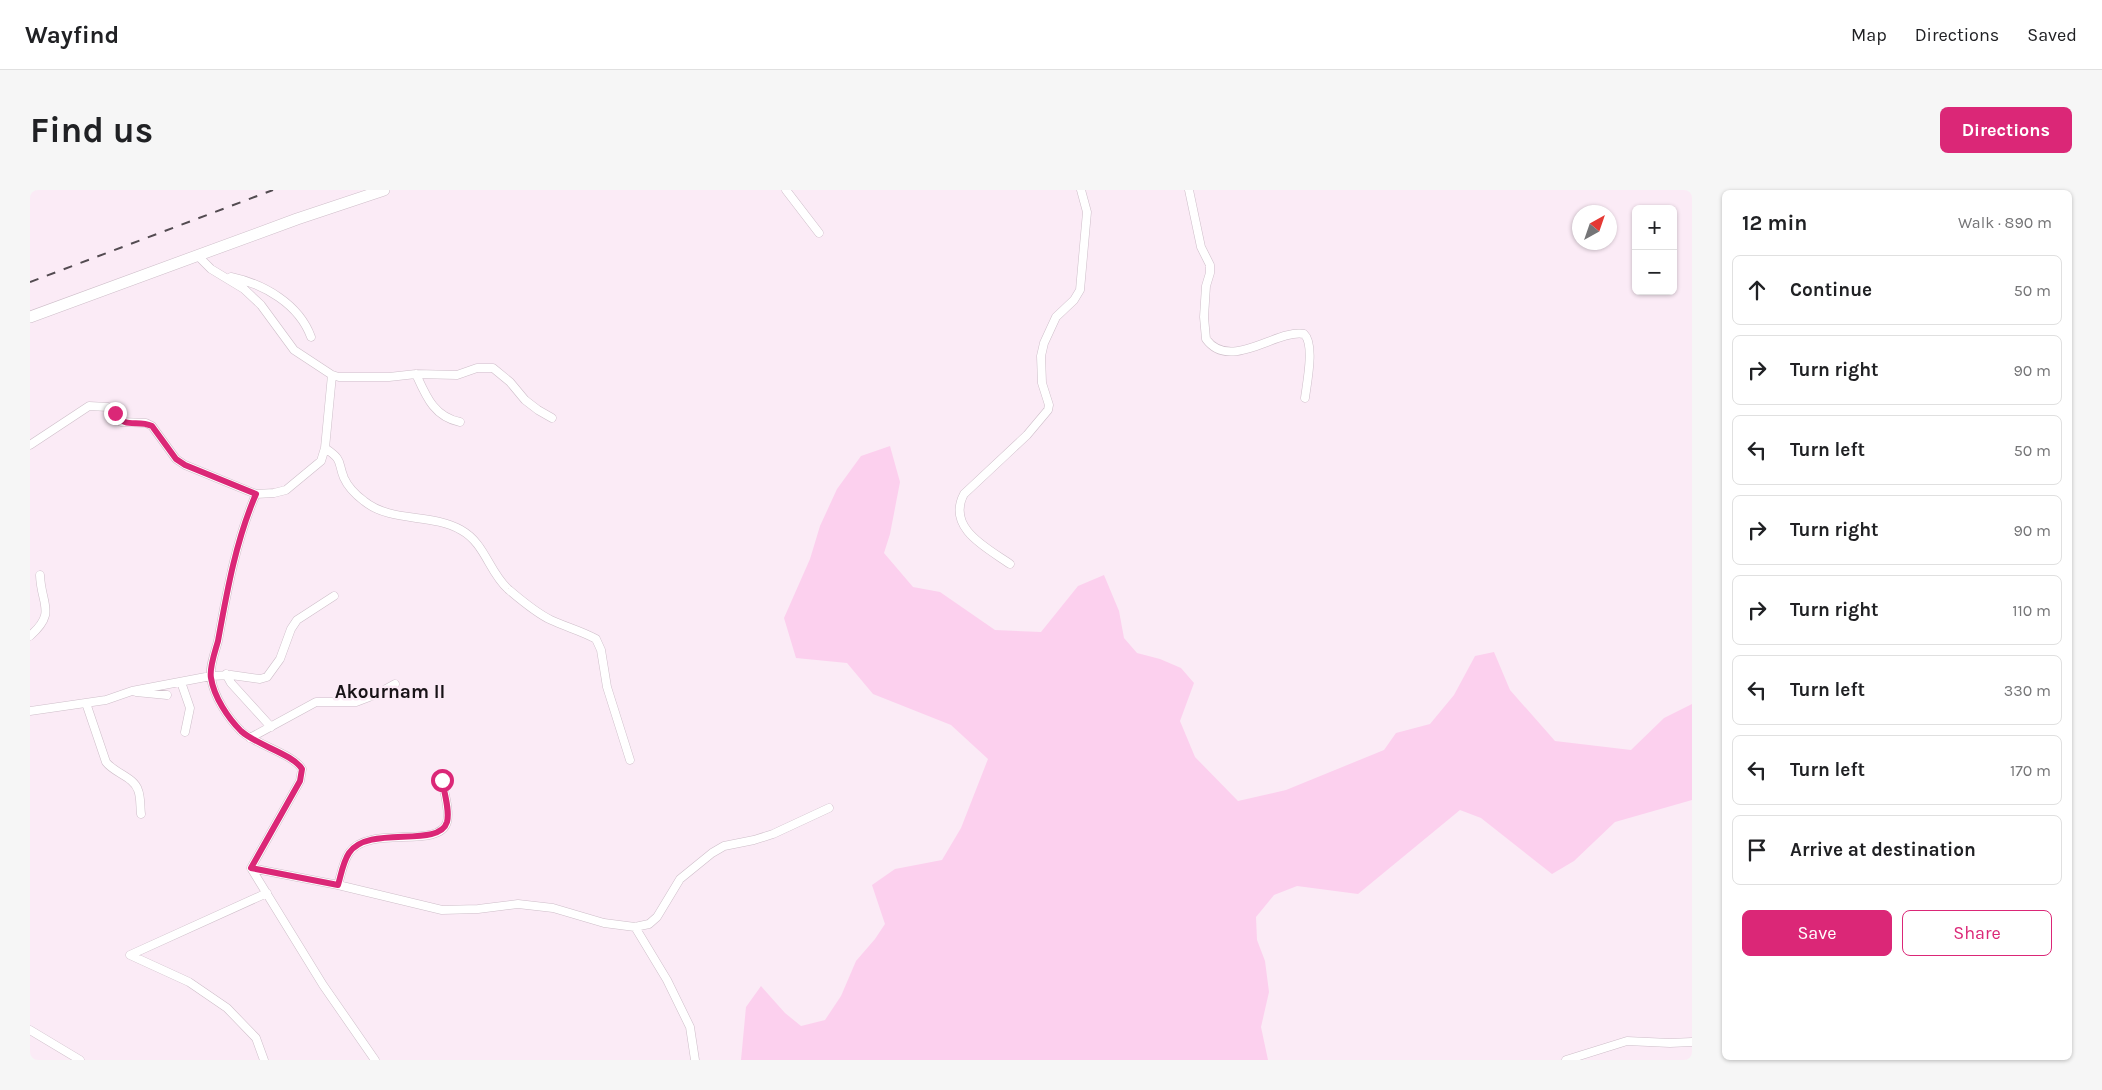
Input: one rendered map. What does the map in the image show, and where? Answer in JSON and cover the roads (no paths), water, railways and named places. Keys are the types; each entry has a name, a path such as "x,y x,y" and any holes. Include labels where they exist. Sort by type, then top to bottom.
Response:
{"street":[{"path":"30,317 384,190"},
{"path":"786,190 819,233"},
{"path":"1010,564 975,540 966,531 961,521 959,508 964,494 1027,435 1048,410 1049,404 1042,383 1041,356 1044,343 1056,317 1074,300 1080,290 1087,212 1081,190"},
{"path":"1189,190 1201,247 1210,265 1206,286 1204,317 1206,339 1219,350 1234,352 1292,334 1304,334 1308,338 1310,348 1305,398"},
{"path":"198,256 211,269 238,284 261,305 294,350 332,376 457,375 477,368 493,368 510,382 525,400 552,418"},
{"path":"222,275 243,280 282,300 305,323 311,337"},
{"path":"416,374 431,404 446,418 460,422"},
{"path":"30,445 89,406 108,407 122,422 152,426 176,459 185,465 256,494 274,494 293,486 317,466 323,457 332,376"},
{"path":"325,448 334,454 341,463 343,476 347,484 364,501 377,509 446,523 464,531 474,540 498,578 506,587 550,620 596,639 601,650 607,687 630,760"},
{"path":"251,868 300,781 302,769 293,759 250,738 241,730 228,714 215,692 211,676 236,552 256,494"},
{"path":"30,636 40,627 47,610 40,587 40,575"},
{"path":"30,711 106,700 132,691 211,676 226,674 260,679 267,677 280,659 290,629 297,620 334,596"},
{"path":"226,674 271,728"},
{"path":"181,682 190,708 185,732"},
{"path":"250,738 316,702 356,702 377,694 395,684"},
{"path":"132,691 167,695"},
{"path":"86,703 106,762 110,768 135,785 138,790 141,814"},
{"path":"338,885 350,852 359,845 389,836 434,834 446,825 448,817 442,780"},
{"path":"251,868 338,885 442,910 478,909 518,904 553,908 604,923 635,927 649,924 656,917 680,879 712,853 724,846 773,834 829,808"},
{"path":"251,868 323,985 375,1060"},
{"path":"264,1060 256,1038 227,1008 189,982 130,955 267,893"},
{"path":"635,927 667,980 690,1027 695,1060"},
{"path":"30,1030 80,1060"},
{"path":"1566,1060 1627,1041 1692,1042"}],"railway":[{"path":"30,282 273,190"}],"district":[{"name":"Akournam II","path":"390,692"}]}
